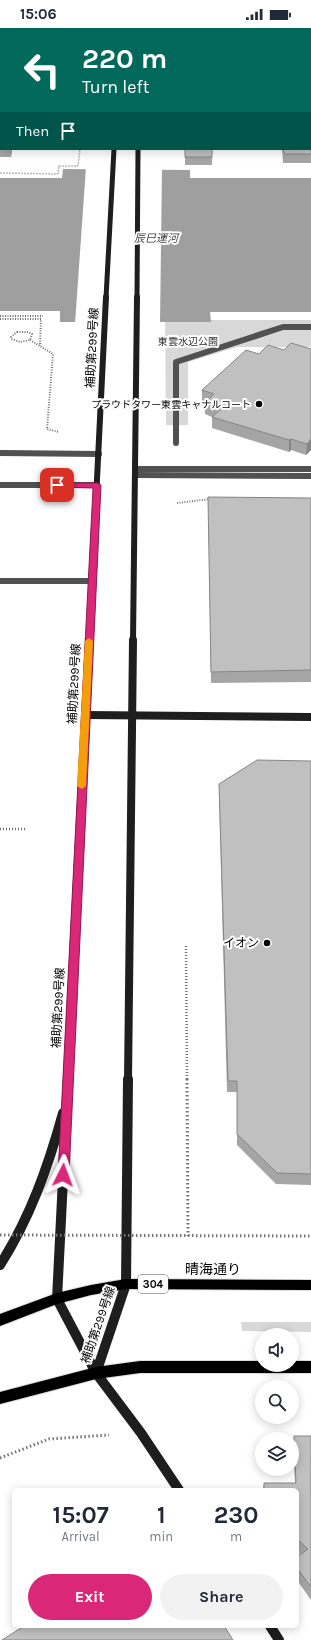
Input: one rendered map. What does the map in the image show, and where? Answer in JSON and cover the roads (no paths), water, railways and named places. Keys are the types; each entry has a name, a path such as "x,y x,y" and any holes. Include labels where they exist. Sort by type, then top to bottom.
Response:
{"main road":[{"name":"晴海通り","path":"0,1320 57,1299 91,1290 126,1284 311,1285"},
{"path":"0,1398 96,1373 140,1367 311,1367"}],"street":[{"name":"補助第299号線","path":"96,1373 57,1299 114,150"},
{"name":"補助第299号線","path":"96,1373 126,1284 138,150"},
{"path":"176,443 176,362 284,327 311,327"},
{"path":"0,453 99,454"},
{"path":"135,472 311,469"},
{"path":"135,472 311,476"},
{"path":"0,485 97,485"},
{"path":"0,581 92,581"},
{"path":"85,715 311,717"},
{"path":"0,1265 11,1249 34,1203 54,1148 67,1097"},
{"path":"96,1373 141,1433 178,1488"},
{"path":"271,1628 279,1640"}],"water":[{"name":"辰巳運河","path":"63,169 190,170 190,178 311,178 311,312 210,312 211,322 60,322 60,311 0,311 0,178 62,178"}],"place":[{"name":"プラウドタワー東雲キャナルコート","path":"259,404"},
{"name":"イオン","path":"267,943"}],"park label":[{"name":"東雲水辺公園","path":"188,341"}]}
